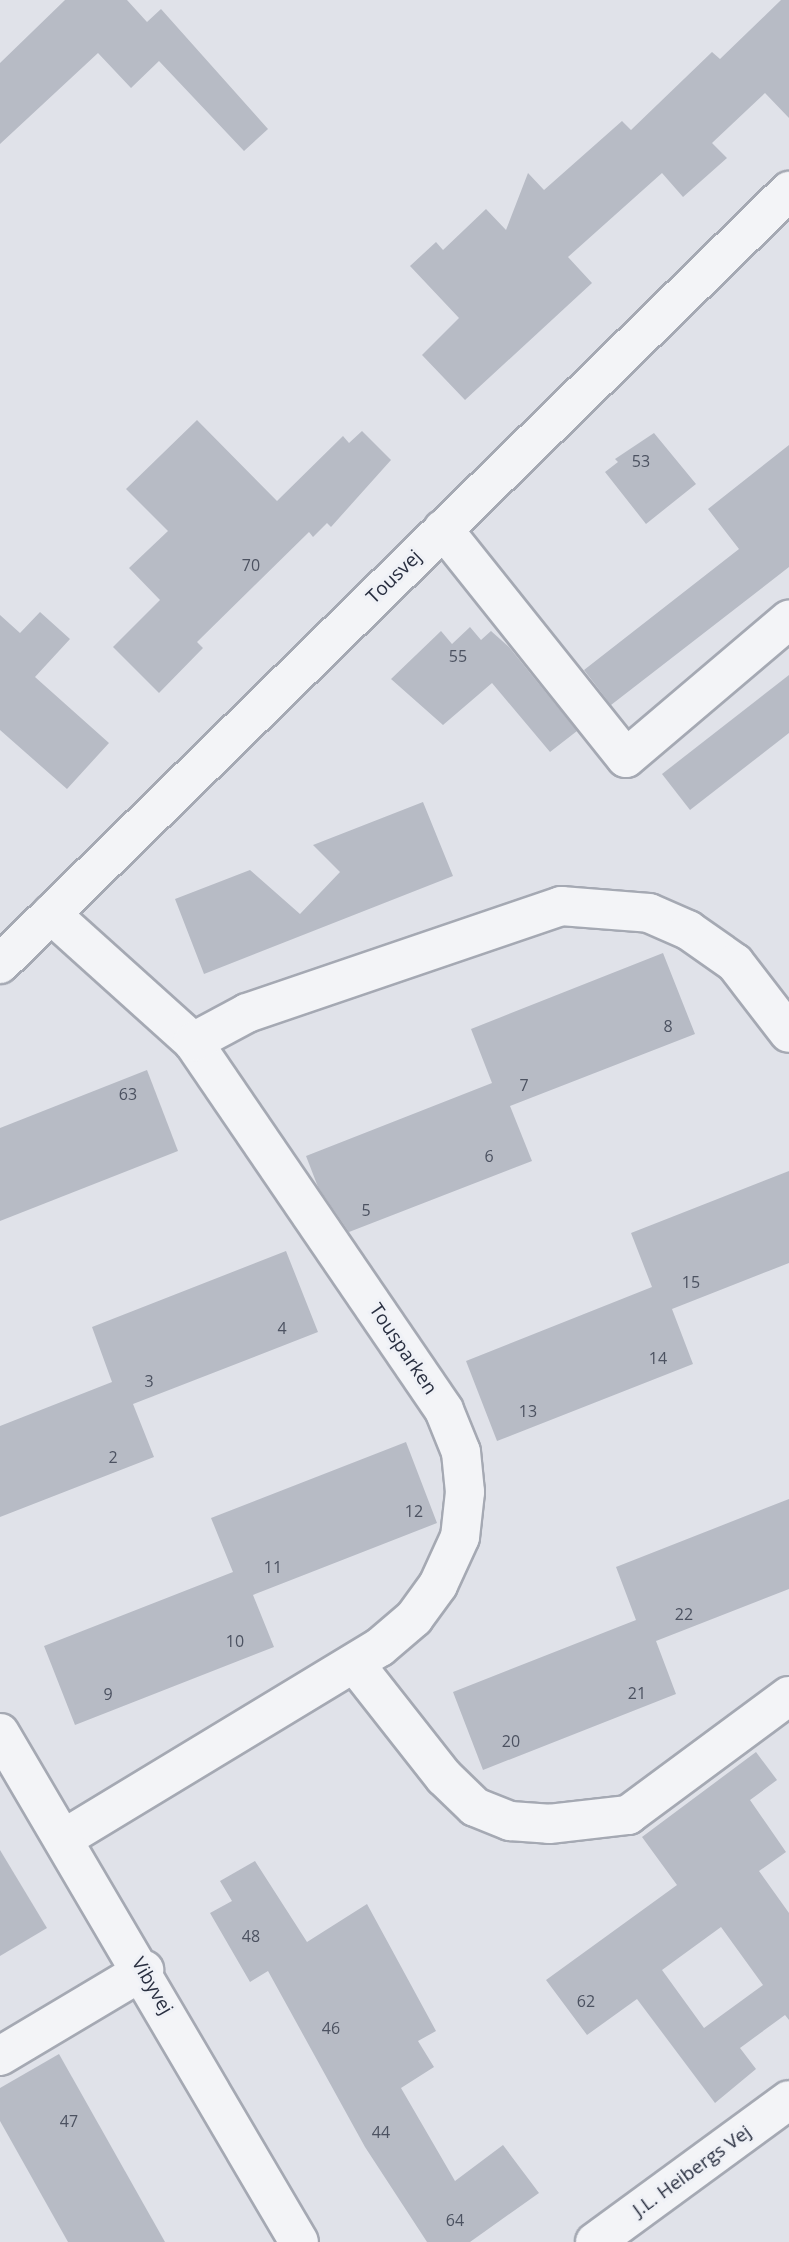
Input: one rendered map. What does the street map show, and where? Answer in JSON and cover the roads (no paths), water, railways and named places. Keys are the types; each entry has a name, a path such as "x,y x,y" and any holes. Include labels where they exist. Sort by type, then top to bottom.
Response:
{"street":[{"name":"Tousvej","path":"0,964 789,191"},
{"path":"443,529 626,758 789,620"},
{"path":"193,1042 247,1013 561,906 649,914 688,930 735,963 789,1033"},
{"name":"Tousparken","path":"51,914 193,1042 444,1410 461,1452 465,1492 460,1536 438,1585 414,1618 355,1664 64,1838"},
{"path":"355,1664 444,1777 475,1807 510,1821 549,1824 628,1815 789,1696"},
{"name":"Vibyvej","path":"0,1733 144,1970 299,2242"},
{"path":"0,2056 144,1970"},
{"name":"J.L. Heibergs Vej","path":"594,2242 789,2100"}]}
